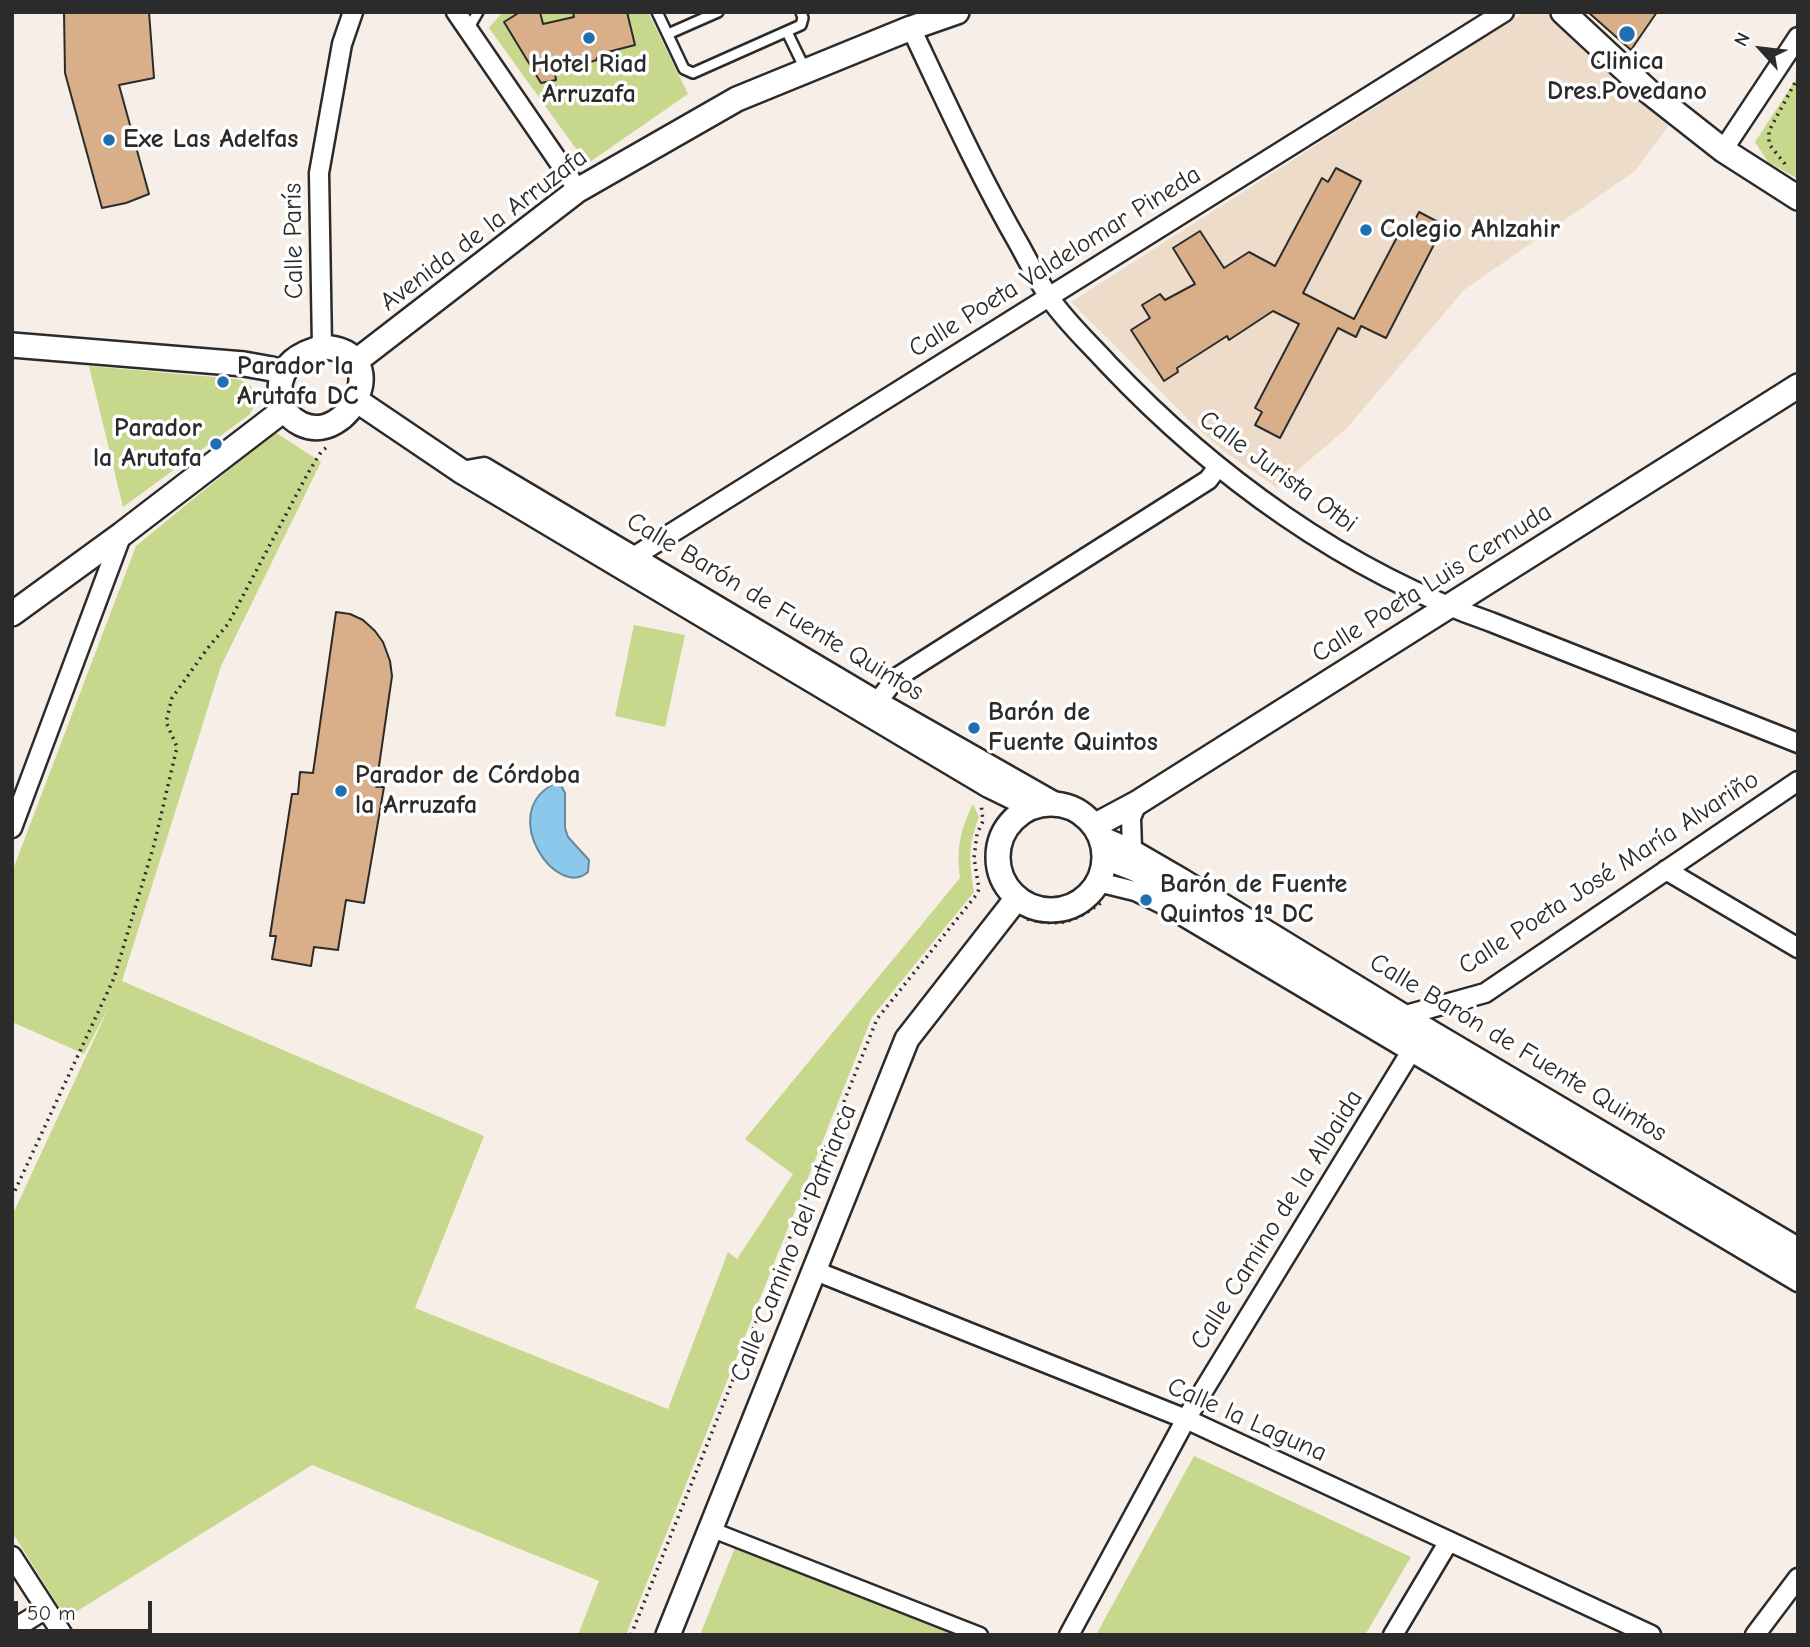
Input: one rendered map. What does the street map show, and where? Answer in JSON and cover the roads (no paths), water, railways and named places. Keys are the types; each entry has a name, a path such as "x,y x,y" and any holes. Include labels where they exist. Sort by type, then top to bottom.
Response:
{"street":[{"name":"Calle París","path":"322,347 319,173 342,44 353,12"},
{"path":"456,12 578,190"},
{"name":"Avenida de la Arruzafa","path":"355,362 578,190 737,99 957,12"},
{"name":"Calle Poeta Valdelomar Pineda","path":"635,556 1504,12"},
{"path":"1563,12 1648,91 1723,150 1798,198"},
{"name":"Calle Jurista Otbi","path":"911,28 989,191 1049,297 1065,318 1129,386 1218,467 1311,532 1446,606 1798,743"},
{"path":"1723,150 1798,37"},
{"path":"12,345 244,364 272,369 283,374"},
{"path":"322,347 335,348 346,353 355,362 362,379 361,390 341,417 322,426 309,427 300,424 285,409 279,397 283,374 291,362 304,353 322,347"},
{"name":"Calle Poeta Luis Cernuda","path":"1099,839 1138,803 1798,386"},
{"name":"Calle Barón de Fuente Quintos","path":"356,400 461,471 990,786 1033,807"},
{"path":"12,614 285,409"},
{"name":"Calle Barón de Fuente Quintos","path":"461,471 484,467 878,701 1059,804"},
{"path":"878,701 896,678 1208,480 1218,467"},
{"path":"12,828 122,534"},
{"name":"Calle Poeta José María Alvariño","path":"1406,1015 1485,993 1798,781"},
{"path":"990,786 1007,827"},
{"path":"1132,849 1131,818 1138,803"},
{"path":"1102,891 1103,870 1099,839 1073,808 1059,804 1033,807 1018,814 1007,827 1000,842 998,860 1002,877 1019,909 1056,910 1102,891 1135,891 1166,906 1798,1282"},
{"name":"Calle Barón de Fuente Quintos","path":"1099,839 1132,849 1798,1247"},
{"name":"Calle Barón de Fuente Quintos","path":"1099,839 1137,870 1798,1262"},
{"path":"1666,870 1798,948"},
{"name":"Calle Camino del Patriarca","path":"668,1635 906,1039 916,1023 1019,909"},
{"name":"Calle Camino de la Albaida","path":"1069,1635 1186,1419 1410,1053"},
{"name":"Calle la Laguna","path":"813,1270 1186,1419 1651,1635"},
{"path":"710,1530 980,1635"},
{"path":"1393,1635 1449,1541"},
{"path":"12,1556 62,1635"},
{"path":"1755,1635 1798,1577"},
{"path":"12,1630 46,1609"}],"lane":[{"path":"468,29 478,12"},
{"path":"657,12 684,69 693,73 801,25 801,12"},
{"path":"689,12 694,23"},
{"path":"668,34 718,12"},
{"path":"788,32 806,71"}],"water":[{"path":"553,782 560,783 565,793 565,828 568,837 589,860 588,872 575,878 562,874 549,865 538,850 531,833 530,815 537,798"}],"place":[{"name":"Clinica Dres.Povedano","path":"1627,34"},
{"name":"Hotel Riad Arruzafa","path":"589,38"},
{"name":"Exe Las Adelfas","path":"109,140"},
{"name":"Colegio Ahlzahir","path":"1366,230"},
{"name":"Parador la Arutafa DC","path":"223,382"},
{"name":"Parador la Arutafa","path":"216,444"},
{"name":"Barón de Fuente Quintos","path":"974,728"},
{"name":"Parador de Córdoba la Arruzafa","path":"341,791"},
{"name":"Barón de Fuente Quintos 1ª DC","path":"1146,900"}]}
